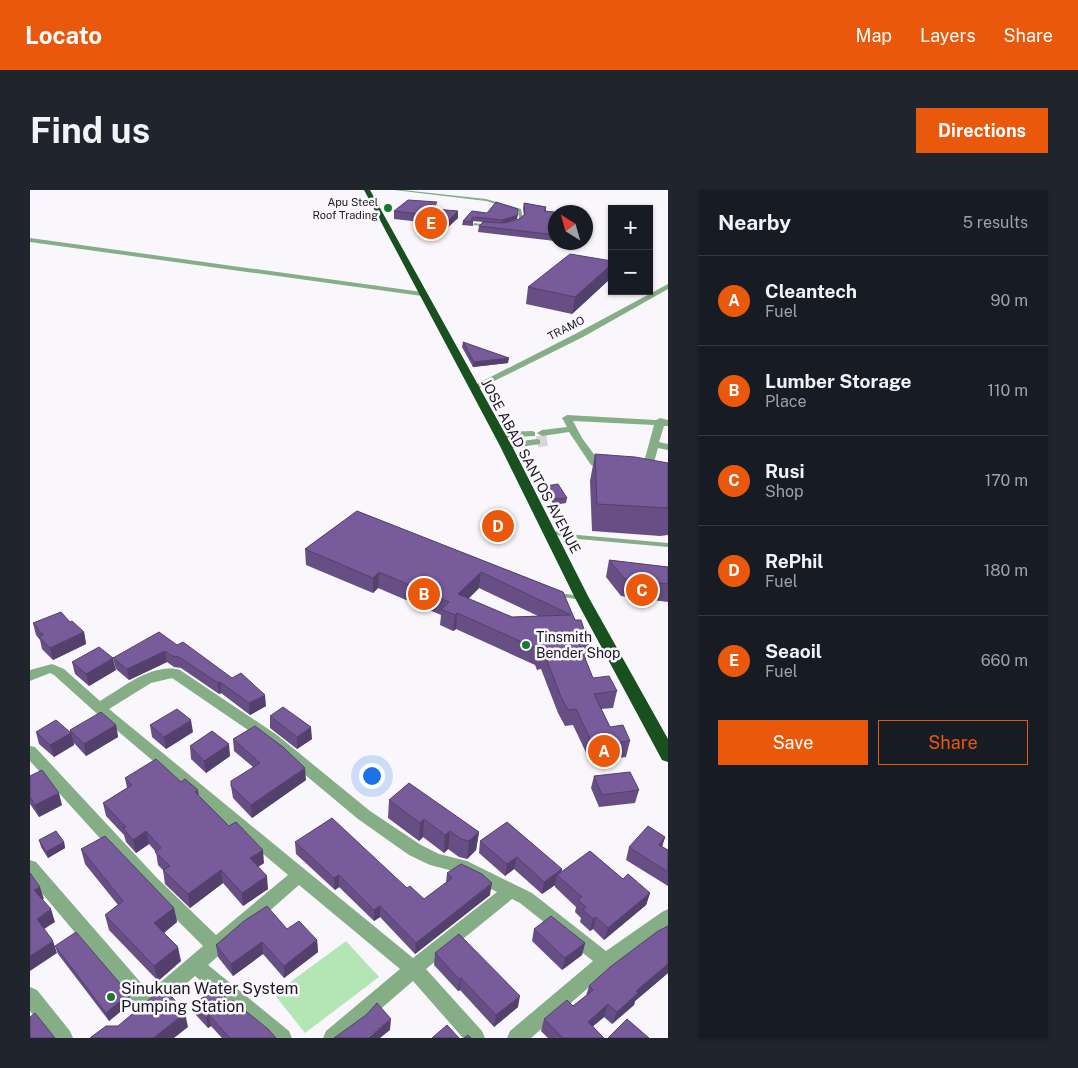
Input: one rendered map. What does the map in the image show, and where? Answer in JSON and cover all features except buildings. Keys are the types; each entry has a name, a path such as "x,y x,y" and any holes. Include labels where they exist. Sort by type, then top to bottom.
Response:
{"highway":[{"name":"JOSE ABAD SANTOS AVENUE","path":"367,190 473,388 503,440 582,598 668,755"}],"street":[{"path":"30,240 422,294"},
{"name":"TRAMO","path":"473,388 580,335 668,286"},
{"path":"620,468 595,463 566,418 664,422 653,444 645,473"},
{"path":"503,440 575,434"},
{"path":"653,444 668,447"},
{"path":"30,676 39,671 52,668 413,968 475,1038"},
{"path":"99,708 153,676 166,672 176,673 272,739 364,814 415,850 436,860 461,866 511,890 544,910 606,961"},
{"path":"30,751 151,883 215,946"},
{"path":"30,867 142,1010 300,874"},
{"path":"333,1038 413,968 511,890"},
{"path":"517,1038 606,961 668,917"},
{"path":"195,965 282,1038"},
{"path":"30,996 63,1038"}],"lane":[{"path":"395,190 500,203 520,210 520,220 514,226"},
{"path":"474,224 491,226"},
{"path":"548,532 578,537 668,545"},
{"path":"551,594 582,598"}],"green space":[{"path":"346,941 379,977 305,1033 274,994"}],"tunnel":[{"path":"537,442 547,440"}],"place":[{"name":"Apu Steel Roof Trading","path":"388,208"},
{"name":"Seaoil","path":"431,223"},
{"name":"RePhil","path":"498,526"},
{"name":"Rusi","path":"642,590"},
{"name":"Lumber Storage","path":"424,594"},
{"name":"Tinsmith Bender Shop","path":"526,645"},
{"name":"Cleantech","path":"604,751"},
{"name":"Sinukuan Water System Pumping Station","path":"111,997"}]}
